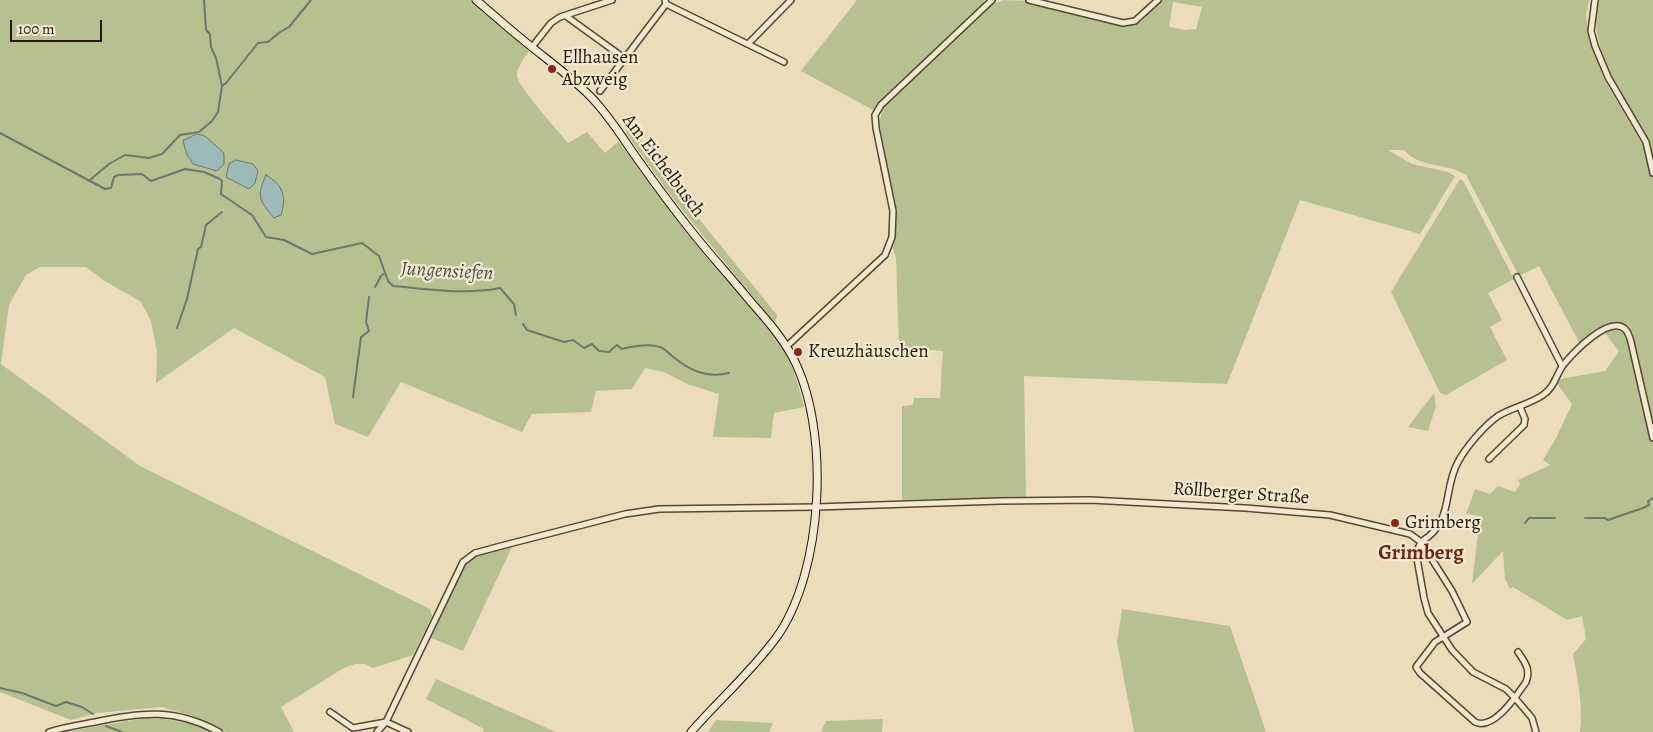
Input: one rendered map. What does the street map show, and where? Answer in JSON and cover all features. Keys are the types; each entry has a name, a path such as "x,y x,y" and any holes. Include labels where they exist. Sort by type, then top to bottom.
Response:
{"street":[{"name":"Am Eichelbusch","path":"476,0 592,98 664,197 787,346"},
{"path":"532,47 551,23 560,17 612,0"},
{"path":"748,44 791,0"},
{"path":"691,732 777,637 791,609 808,564 816,507 816,449 812,418 799,370 787,346 885,255 892,237 893,211 875,115 881,105 992,0"},
{"path":"1029,0 1122,23 1135,21 1158,0"},
{"path":"1595,0 1591,31 1595,46 1608,77 1646,142 1653,173"},
{"path":"600,91 665,2 784,62"},
{"path":"566,16 624,58"},
{"path":"1517,277 1562,366"},
{"path":"1536,732 1532,718 1506,689 1473,672 1452,650 1428,613 1416,553 1421,542 1432,536 1439,525 1445,513 1457,462 1478,435 1499,416 1547,392 1555,383 1562,366 1588,341 1610,326 1618,325 1624,328 1631,342 1653,438"},
{"path":"1489,459 1524,425 1520,407"},
{"name":"Röllberger Straße","path":"377,732 386,722 463,562 475,553 625,514 659,509 1090,500 1245,508 1330,515 1410,534 1421,542"},
{"path":"1421,542 1452,591 1467,622 1435,642 1416,667 1420,673 1480,724 1502,714 1528,677 1527,664 1518,652"},
{"path":"330,712 353,728 386,722 408,732"},
{"path":"49,732 152,713 185,718 209,726 219,732"}],"green space":[{"path":"0,0 470,0 529,51 518,69 519,81 568,143 587,132 605,153 619,141 682,224 778,339 788,356 804,407 774,413 771,438 713,437 719,394 687,384 664,372 645,368 632,389 596,391 591,412 532,414 522,432 401,382 368,437 335,424 325,377 234,328 156,383 157,352 151,321 141,302 103,280 86,267 40,267 26,275 9,305 1,364 140,466 430,609 432,616 413,655 373,668 365,664 355,664 344,668 281,707 294,732 226,732 195,717 162,707 97,713 71,720 0,692"},
{"path":"857,0 984,0 985,2 881,99 873,110 801,71"},
{"path":"1004,0 1026,1 1120,25 1141,22 1161,0 1589,0 1586,17 1589,35 1604,79 1645,149 1652,147 1618,87 1603,55 1598,39 1596,17 1599,0 1653,0 1653,732 1580,732 1580,703 1573,654 1586,639 1582,616 1567,620 1513,587 1510,589 1505,579 1503,551 1472,584 1480,516 1466,514 1475,489 1490,494 1498,486 1515,492 1520,484 1518,480 1550,465 1543,460 1572,404 1557,384 1561,379 1605,371 1619,351 1603,331 1610,326 1626,328 1629,326 1615,323 1608,324 1596,330 1580,344 1539,266 1519,276 1466,175 1459,171 1417,160 1404,150 1388,150 1412,164 1448,172 1455,176 1420,234 1300,200 1227,384 1024,376 1026,497 902,500 902,406 913,405 914,398 940,398 943,351 919,349 911,353 910,348 899,348 896,258 892,247 896,214 879,122 883,109 995,3","holes":["1173,2 1202,7 1196,29 1185,30 1169,27"]},
{"path":"627,120 682,198 777,315 775,324 671,196 626,133"},
{"path":"1460,179 1464,182 1514,279 1488,293 1502,320 1490,327 1507,360 1446,395 1440,393 1391,292"},
{"path":"1434,393 1436,406 1428,431 1408,427"},
{"path":"513,545 463,651 429,637 465,564 473,556"},
{"path":"1122,609 1230,626 1266,732 1134,732 1117,642"},
{"path":"436,679 556,732 483,732 484,729 426,699"},
{"path":"145,718 179,721 195,725 210,732 65,732"},
{"path":"883,719 882,732 821,732 826,721"},
{"path":"716,720 773,723 769,732 708,732"}],"water":[{"path":"197,134 205,136 224,153 224,164 217,171 193,164 187,155 183,141"},
{"path":"236,160 253,164 258,171 255,183 249,189 226,177 229,164"},
{"path":"266,175 280,187 284,202 281,215 274,218 262,202 260,194"}],"waterway":[{"path":"90,180 109,164 125,155 149,158 162,154 180,135 199,132 212,121 218,112 222,86 216,58 211,47 210,34 206,30 204,0"},
{"path":"222,86 258,43 268,42 289,27 311,0"},
{"name":"Jungensiefen","path":"0,133 105,189 111,188 114,177 118,175 142,174 151,181 185,169 204,172 222,181 221,194 252,215 266,237 284,240 312,254 362,243 379,256 388,281 393,286 460,291 500,288 514,304 516,315"},
{"path":"177,328 187,299 198,249 201,247 206,225 222,212"},
{"path":"375,287 381,276 385,273"},
{"path":"353,397 361,337 369,331 366,322 369,297"},
{"name":"Jungensiefen","path":"523,324 527,330 564,342 573,340 584,348 592,344 599,351 609,352 617,345 622,349 641,345 660,347 682,364 701,373 715,375 729,373"},
{"path":"1585,518 1605,518 1608,520 1643,508 1649,505 1648,501 1653,498"},
{"path":"1525,523 1529,518 1555,518"},
{"path":"0,688 22,693 56,706 66,702 82,707 93,714"},
{"path":"106,726 122,732"}],"place":[{"name":"Ellhausen Abzweig","path":"552,69"},
{"name":"Kreuzhäuschen","path":"798,352"},
{"name":"Grimberg","path":"1395,523"}],"district":[{"name":"Grimberg","path":"1421,554"}]}
